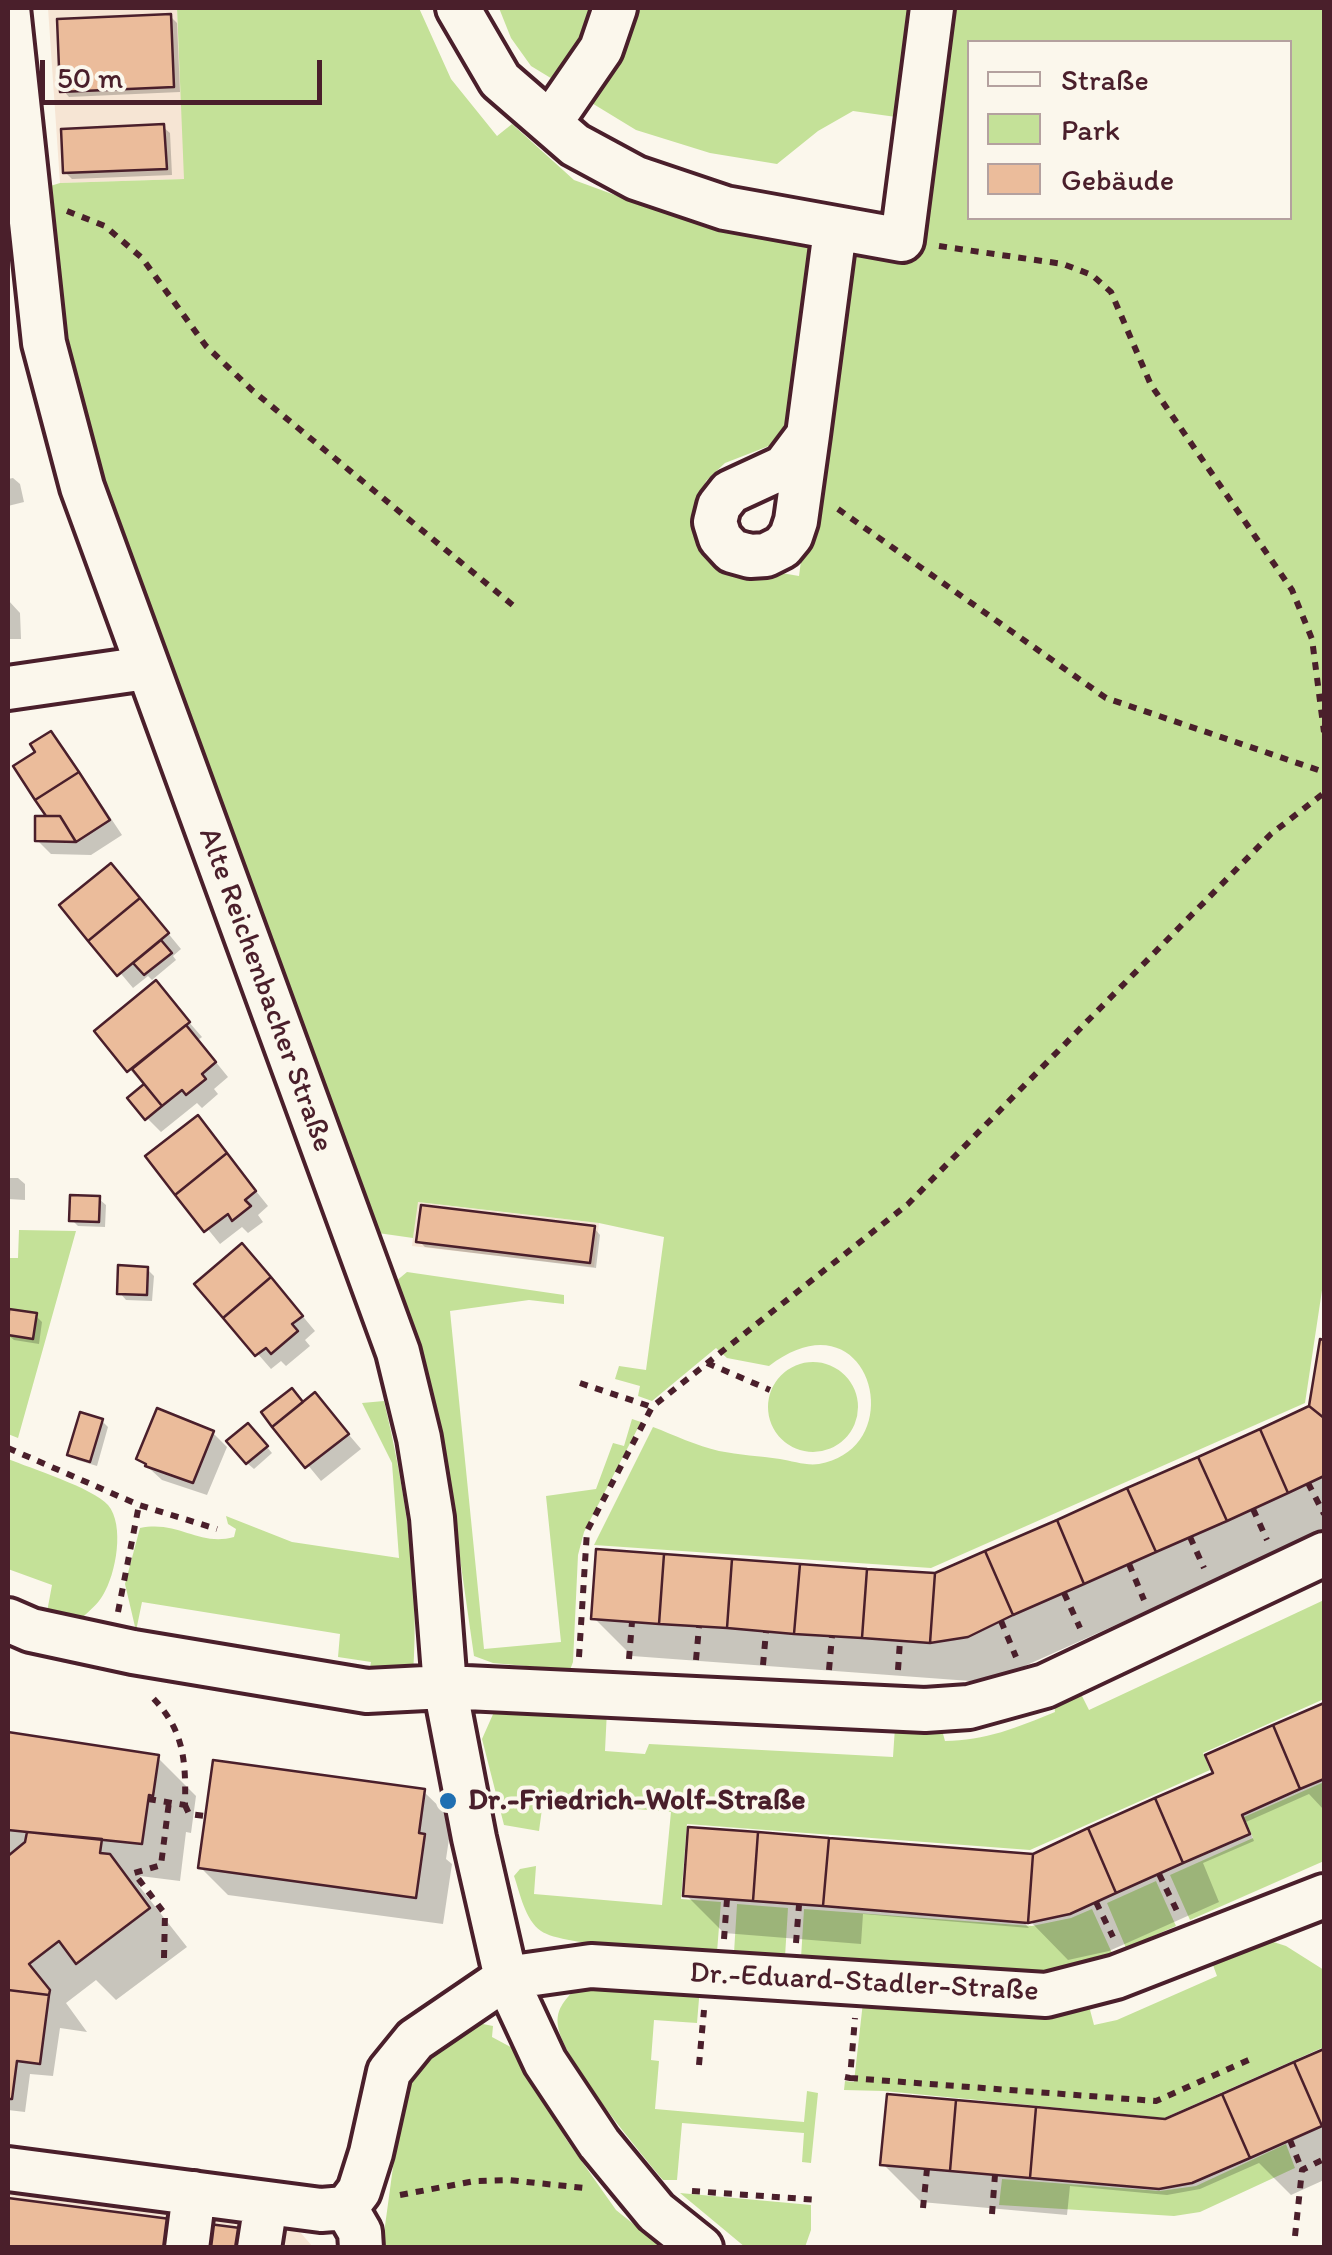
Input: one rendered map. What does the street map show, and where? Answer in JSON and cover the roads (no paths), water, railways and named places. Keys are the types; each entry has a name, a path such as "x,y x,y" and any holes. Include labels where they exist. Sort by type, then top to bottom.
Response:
{"street":[{"name":"Alte Reichenbacher Straße","path":"8,8 27,204 20,256 82,487 398,1352 419,1438 432,1518 445,1686 506,1978 545,2062 600,2143 656,2212 701,2248"},
{"path":"458,8 500,80 575,145 636,178 725,208 902,240 932,8"},
{"path":"550,123 602,49 615,8"},
{"path":"808,435 784,466 730,492 720,506 715,522 720,538 732,551 766,555 782,547 796,522 801,484 808,435 836,230"},
{"path":"8,688 146,668"},
{"path":"8,1620 110,1648 367,1690 445,1686 895,1709 969,1707 1045,1686 1324,1554"},
{"name":"Dr.-Eduard-Stadler-Straße","path":"506,1978 592,1966 1046,1995 1116,1978 1324,1896"},
{"path":"8,2169 321,2210 353,2228 358,2191 371,2153 389,2072 415,2040 506,1978"},
{"path":"187,2248 194,2193"},
{"path":"259,2248 266,2202"}],"place":[{"name":"Dr.-Friedrich-Wolf-Straße","path":"448,1801"}]}
